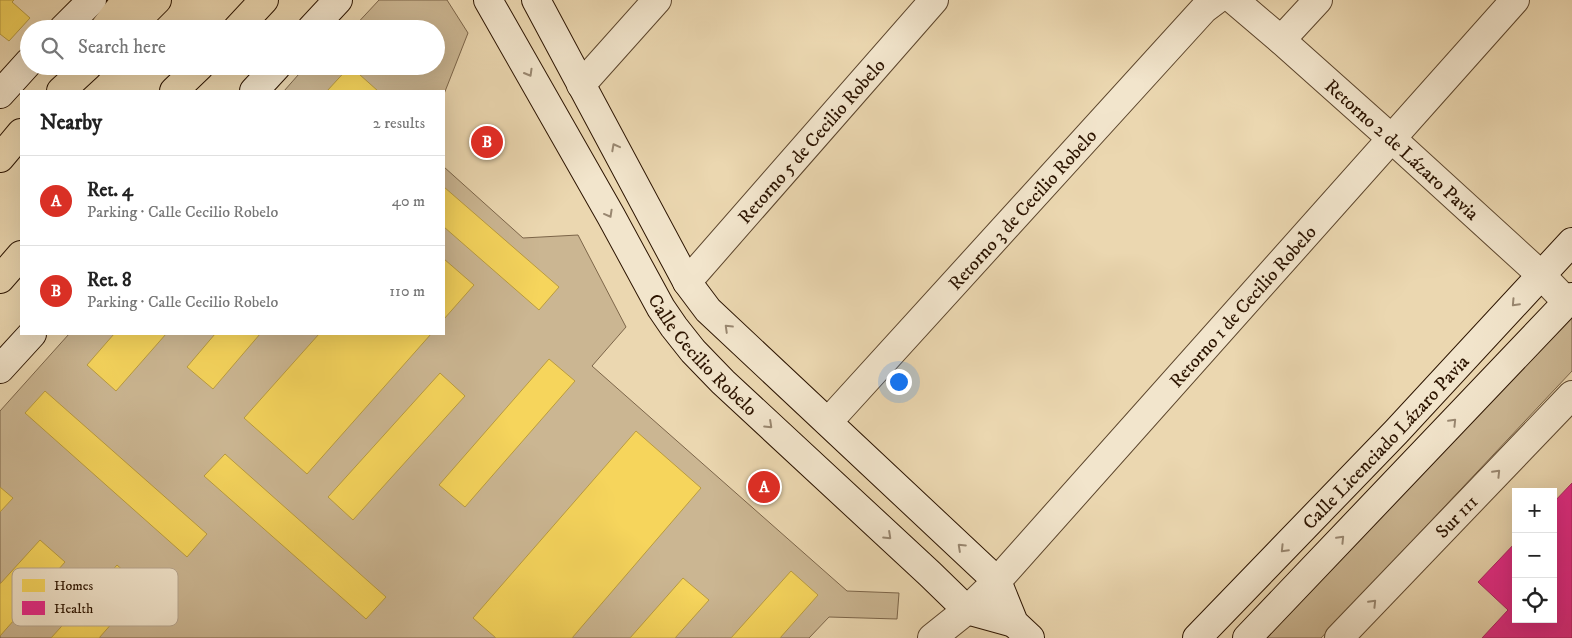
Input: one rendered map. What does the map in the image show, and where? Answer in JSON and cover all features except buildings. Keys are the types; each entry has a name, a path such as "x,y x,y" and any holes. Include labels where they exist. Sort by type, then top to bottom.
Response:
{"highway":[{"path":"111,20 126,0"},
{"path":"137,20 157,0"},
{"path":"245,20 264,0"},
{"path":"57,90 68,75"},
{"path":"62,90 78,75"},
{"path":"175,90 191,75"},
{"path":"0,158 20,134"},
{"path":"0,279 20,256"}],"street":[{"path":"72,20 92,0"},
{"path":"319,20 338,0"},
{"name":"Calle Cecilio Robelo","path":"488,0 661,308 693,351 723,382 967,610 1022,630"},
{"path":"581,85 657,0"},
{"name":"Retorno 5 de Cecilio Robelo","path":"687,282 934,0"},
{"name":"Retorno 3 de Cecilio Robelo","path":"828,422 1204,9 1216,0"},
{"name":"Retorno 2 de Lázaro Pavia","path":"1234,0 1570,299"},
{"path":"1281,40 1318,0"},
{"name":"Retorno 1 de Cecilio Robelo","path":"932,638 967,610 997,581 1515,0"},
{"path":"510,40 540,9"},
{"name":"Calle Cecilio Robelo","path":"540,9 687,282 708,310 997,581 1022,630"},
{"path":"0,94 20,72"},
{"path":"255,90 269,75"},
{"name":"Calle Licenciado Lázaro Pavia","path":"1198,638 1402,425 1572,242"},
{"name":"Calle Licenciado Lázaro Pavia","path":"1247,638 1570,299"},
{"path":"0,369 31,335"},
{"path":"723,382 752,352"},
{"name":"Sur 111","path":"1339,638 1572,395"}],"shaded area":[{"path":"379,0 447,0 468,33 445,91 285,90 298,75 445,75 445,20 360,20"},
{"path":"445,168 523,238 578,235 626,327 592,366 847,591 899,593 897,619 829,617 809,638 0,638 0,411 68,335 445,335"},
{"path":"1572,309 1572,371 1321,638 1263,638"}],"place":[{"name":"Ret. 8","path":"487,142"},
{"name":"Ret. 4","path":"764,487"}]}
